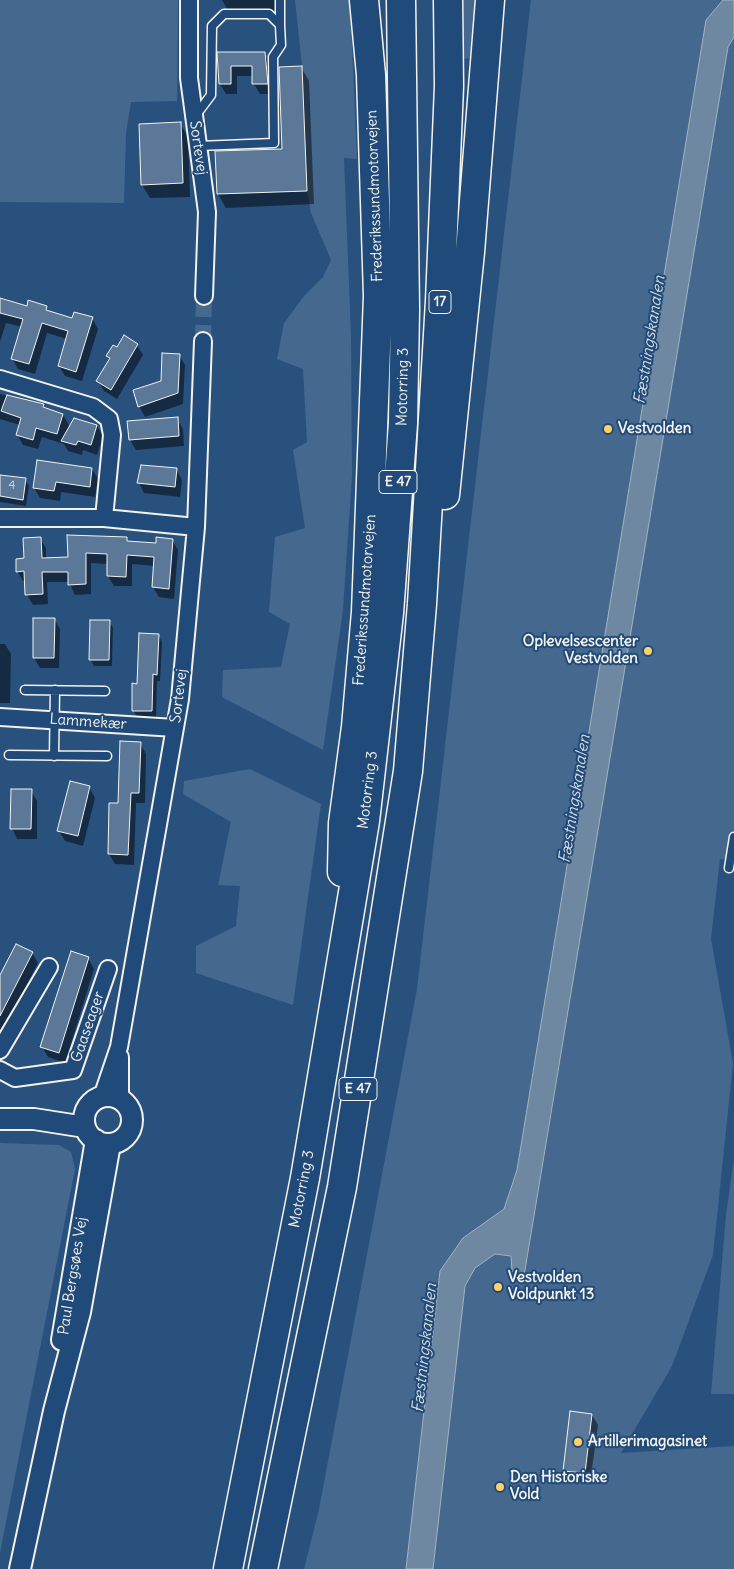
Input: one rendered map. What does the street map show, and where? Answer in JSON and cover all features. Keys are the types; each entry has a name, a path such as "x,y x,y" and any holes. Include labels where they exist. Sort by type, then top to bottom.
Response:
{"highway":[{"name":"Frederikssundmotorvejen","path":"342,960 343,823 356,727 366,612 378,296 371,75 364,0"},
{"name":"Motorring 3","path":"228,1569 305,1178 342,960 364,821 390,613 402,423 405,310 401,0"},
{"name":"17","path":"422,604 440,301 448,86 448,0"},
{"name":"E 47","path":"263,1569 342,1187 408,771 422,604 444,503 453,430 490,0"}],"street":[{"name":"Sortevej","path":"189,0 189,78 207,212 204,296"},
{"name":"Sortevej","path":"100,1119 120,1048 180,699 196,527 203,341"},
{"path":"0,379 93,407 109,419 112,435 104,518"},
{"path":"0,518 104,518 196,527"},
{"name":"Lammekær","path":"0,717 175,728"},
{"path":"0,1050 48,967"},
{"name":"Gaaseager","path":"0,1070 16,1078 73,1070 108,969"},
{"path":"0,1119 100,1119"},
{"name":"Paul Bergsøes Vej","path":"20,1569 54,1412 66,1311 100,1119"}],"lane":[{"path":"198,146 274,143 273,57 281,44 280,0"},
{"path":"194,117 211,95 212,26 224,14 269,14 280,25"},
{"path":"25,690 105,691"},
{"path":"54,756 55,690"},
{"path":"9,755 107,756"},
{"path":"729,868 734,837"}],"shaded area":[{"path":"0,0 178,0 177,101 131,102 126,133 124,203 0,202"},
{"path":"295,0 350,0 357,159 344,158 351,336 352,476 343,610 323,750 222,697 223,670 281,667 290,624 269,612 275,537 305,528 293,450 307,442 303,369 277,359 284,323 304,296 323,277 331,260 311,213 307,191 302,66"},
{"path":"461,0 475,0 471,58 462,59"},
{"name":"Vestvolden","path":"531,0 734,0 734,859 720,859 711,939 733,1063 713,1255 672,1366 621,1453 734,1446 734,1569 304,1569 319,1509 417,989"},
{"path":"723,0 734,0 734,37 728,47 524,1276 512,1272 511,1256 495,1254 475,1268 465,1286 433,1569 406,1569 440,1271 463,1238 504,1209 517,1170 706,20"},
{"path":"250,769 321,804 293,1005 196,973 196,946 236,926 240,886 218,885 231,822 183,794 184,781"},
{"path":"0,1143 59,1145 71,1152 75,1169 0,1553"},
{"path":"734,1159 734,1394 711,1394 726,1214"}],"building":[{"path":"217,52 265,52 268,84 252,84 252,66 231,66 231,84 219,84"},
{"path":"302,66 307,191 217,194 215,151 282,149 279,67"},
{"path":"181,122 183,183 141,185 139,124"},
{"path":"0,298 27,306 28,300 47,306 46,310 72,318 74,312 93,317 76,372 58,366 68,331 42,323 29,364 11,359 23,319 0,313"},
{"path":"124,335 138,344 111,390 96,381 110,358 106,356 113,345 117,347"},
{"path":"162,353 180,354 178,393 138,407 133,390 161,381"},
{"path":"7,395 44,404 43,407 63,414 57,434 36,428 33,440 16,435 21,418 1,411"},
{"path":"178,417 179,436 129,440 127,421"},
{"path":"74,418 97,425 91,445 78,441 76,445 61,441"},
{"path":"37,460 92,468 90,487 56,482 54,491 33,488"},
{"path":"141,465 177,468 175,487 137,483"},
{"path":"0,475 26,478 23,500 0,496"},
{"path":"67,535 127,537 127,541 156,543 156,537 173,539 169,589 152,587 154,557 127,555 126,577 107,576 107,554 86,553 86,584 68,585 68,572 42,572 43,594 25,595 24,571 16,572 16,559 24,558 23,538 41,537 42,558 68,557"},
{"path":"33,618 55,618 54,658 33,658"},
{"path":"90,620 110,620 109,660 89,660"},
{"path":"139,633 159,634 157,675 153,674 152,711 132,711 132,683 137,684"},
{"path":"120,741 141,742 139,793 131,793 128,855 108,854 109,803 118,803"},
{"path":"70,781 90,786 78,836 57,831"},
{"path":"11,789 32,789 31,829 10,829"},
{"path":"16,944 33,952 0,1016 0,975"},
{"path":"71,951 89,957 59,1053 40,1047"},
{"name":"Artillerimagasinet","path":"570,1411 592,1414 585,1473 563,1471"}],"tunnel":[{"path":"203,341 204,296"}],"place":[{"name":"Vestvolden","path":"608,429"},
{"name":"Oplevelsescenter Vestvolden","path":"648,651"},
{"name":"Vestvolden Voldpunkt 13","path":"498,1287"},
{"name":"Artillerimagasinet","path":"578,1442"},
{"name":"Den Historiske Vold","path":"500,1487"}],"water label":[{"name":"Fæstningskanalen","path":"650,340"},
{"name":"Fæstningskanalen","path":"575,799"},
{"name":"Fæstningskanalen","path":"425,1348"}]}
